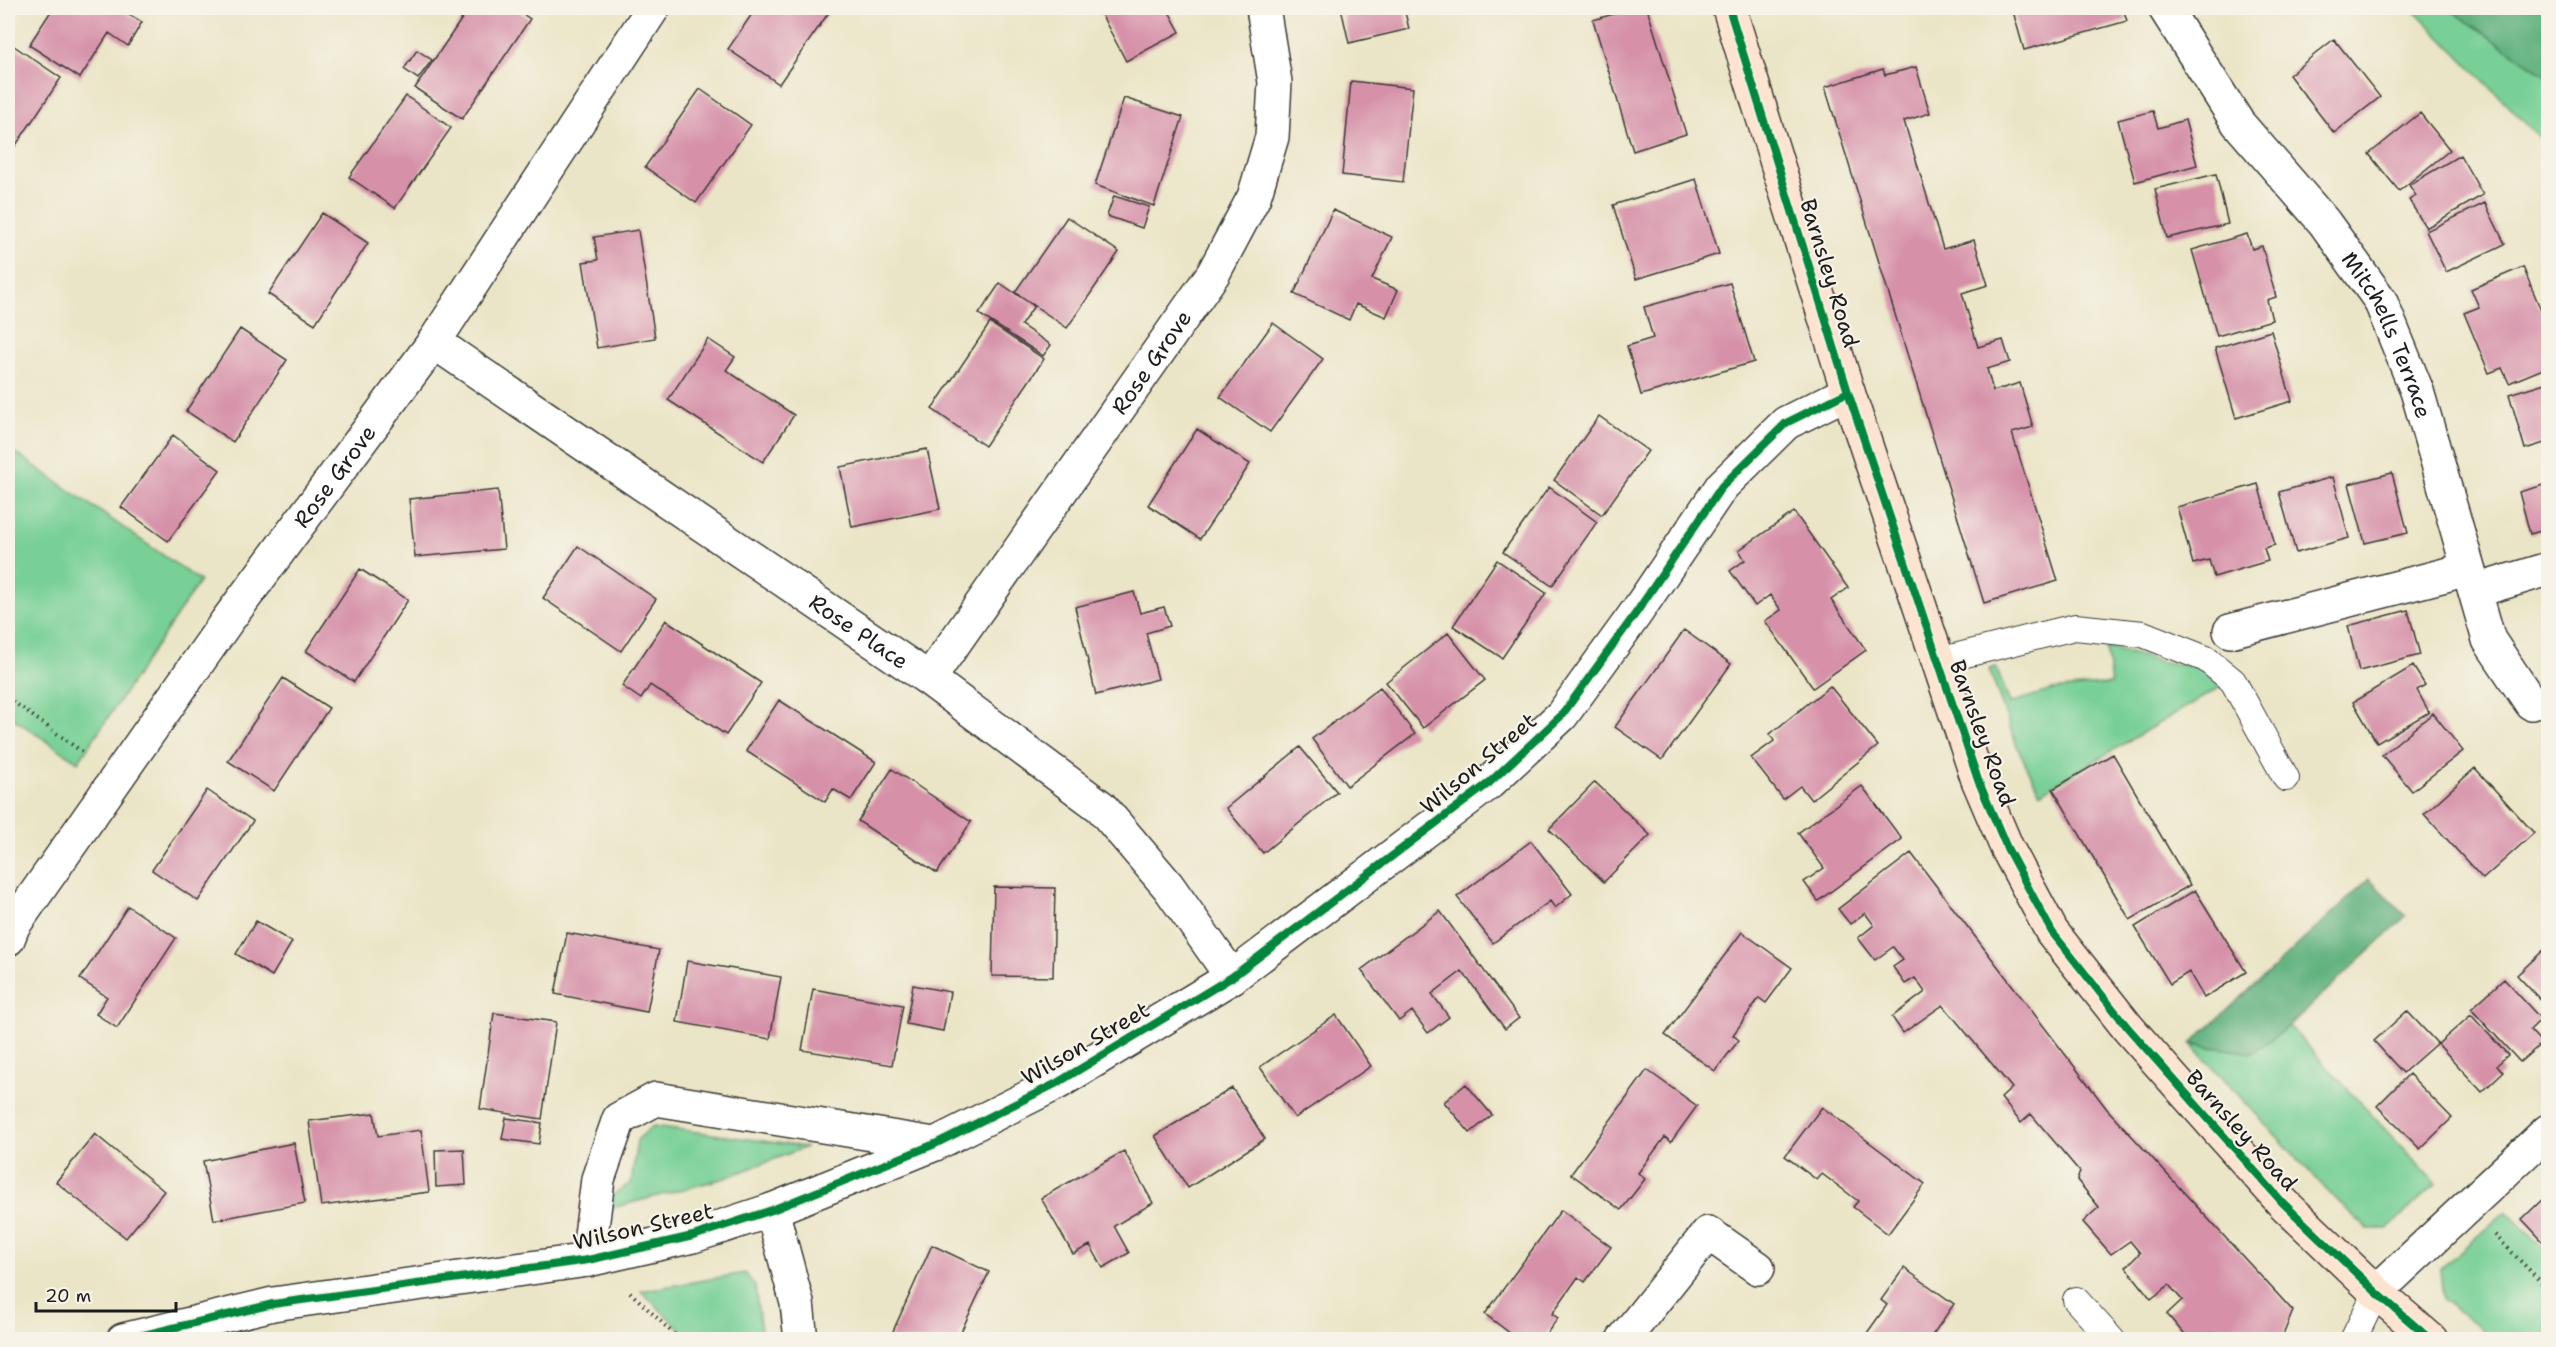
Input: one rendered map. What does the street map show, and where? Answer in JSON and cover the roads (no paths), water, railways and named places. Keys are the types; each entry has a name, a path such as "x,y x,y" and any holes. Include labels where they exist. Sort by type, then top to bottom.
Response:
{"street":[{"name":"Rose Grove","path":"8,939 13,926 227,621 434,342 653,8"},
{"name":"Rose Grove","path":"929,679 1213,274 1254,197 1272,137 1275,82 1263,8"},
{"name":"Barnsley Road","path":"1729,8 1848,392 1978,780 2007,848 2052,932 2128,1028 2194,1105 2283,1203 2376,1292 2431,1340"},
{"name":"Mitchells Terrace","path":"2165,8 2238,123 2324,222 2380,300 2417,391 2489,640 2531,703"},
{"name":"Rose Place","path":"434,342 929,679 1101,807 1168,886 1232,977"},
{"name":"Wilson Street","path":"123,1340 273,1304 588,1260 693,1236 772,1210 934,1144 1057,1083 1232,977 1489,783 1562,715 1636,613 1722,486 1786,423 1848,392"},
{"path":"2230,631 2471,580 2548,569"},
{"path":"588,1260 598,1179 619,1119 656,1099 934,1144"},
{"path":"2376,1292 2548,1131"},
{"path":"772,1210 797,1303 801,1340"},
{"path":"1623,1340 1708,1233 1758,1268"}],"lane":[{"path":"1938,661 2075,627 2143,634 2206,659 2233,681 2286,778"},
{"path":"2353,1340 2376,1292"},
{"path":"2076,1300 2112,1340"}]}
